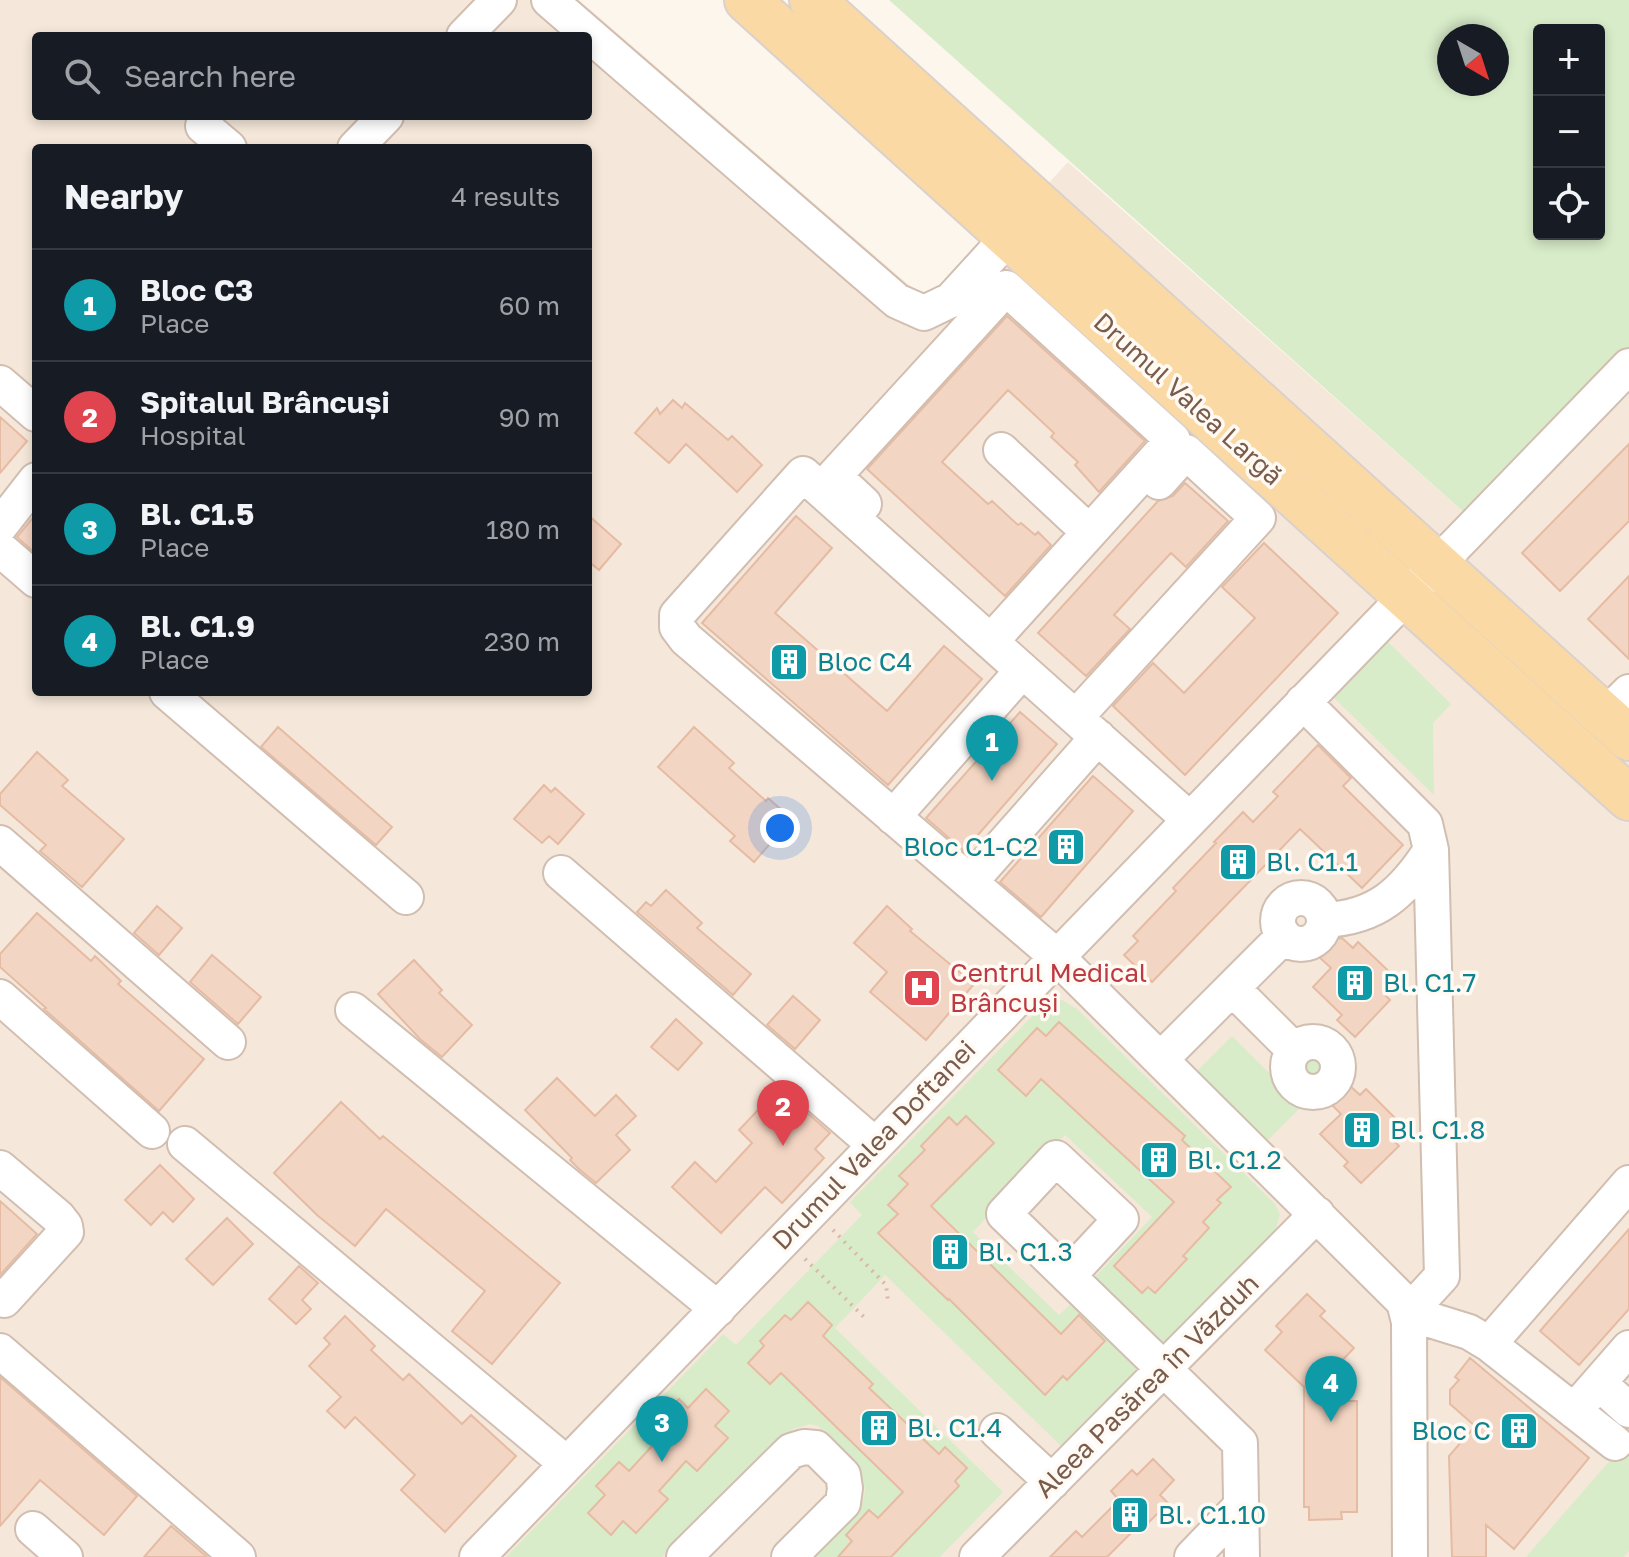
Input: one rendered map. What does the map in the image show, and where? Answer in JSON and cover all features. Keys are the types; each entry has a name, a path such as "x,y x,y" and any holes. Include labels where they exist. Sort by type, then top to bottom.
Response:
{"main road":[{"name":"Drumul Valea Largă","path":"747,0 1629,798"},
{"name":"Drumul Valea Largă","path":"812,0 1437,564 1621,715"}],"street":[{"path":"468,32 499,0"},
{"path":"549,0 586,32"},
{"path":"592,37 897,301 924,313 951,300 1038,204"},
{"path":"359,144 382,120"},
{"path":"203,126 224,144"},
{"path":"893,817 1013,646 1089,532 1173,440 1006,288 834,476 1013,646 1098,737 1194,814"},
{"path":"1437,564 1629,366"},
{"path":"0,383 32,411"},
{"path":"1001,450 1089,532"},
{"path":"1013,646 1186,452 1258,518 1086,706"},
{"path":"1194,814 1086,706 803,474 677,615 677,627 686,639 1056,956 1397,1293 1408,1313 1410,1557"},
{"path":"0,526 32,485"},
{"path":"0,549 32,577"},
{"name":"Drumul Valea Doftanei","path":"477,1557 1437,564"},
{"path":"172,696 406,897"},
{"path":"1303,702 1425,824 1431,850 1442,1276 1408,1313"},
{"path":"970,882 1098,737"},
{"path":"0,843 228,1042"},
{"path":"1161,1059 1284,936 1278,923 1279,915 1293,900 1314,902 1320,907 1324,920 1359,915 1378,906 1411,881 1431,850"},
{"path":"561,873 875,1145"},
{"path":"1232,988 1294,1050"},
{"path":"0,997 152,1131"},
{"path":"353,1010 718,1309"},
{"path":"185,1144 567,1464"},
{"path":"0,1168 58,1217 66,1232 4,1300"},
{"path":"1489,1344 1629,1183"},
{"name":"Aleea Pasărea în Văzduh","path":"977,1557 1317,1214"},
{"path":"1068,1276 1240,1443 1242,1557"},
{"path":"1408,1313 1456,1327 1489,1344 1615,1443"},
{"path":"1574,1411 1629,1348"},
{"path":"0,1351 238,1557"},
{"path":"1599,1383 1629,1410"},
{"path":"997,1431 1052,1482"},
{"path":"684,1557 791,1451 804,1447 816,1448 843,1475 843,1503 789,1557"},
{"path":"1192,1557 1241,1506"},
{"path":"33,1529 65,1557"}],"path":[{"path":"833,1230 886,1285 888,1301"},
{"path":"805,1259 864,1317"}],"shaded area":[{"path":"0,0 579,0 918,293 955,285 1068,162 1476,523 1629,371 1629,1557 0,1557"}],"green space":[{"path":"889,0 1629,0 1629,371 1476,523"},
{"path":"1382,636 1451,704 1433,723 1434,795 1328,692"},
{"path":"1048,1000 1062,1000 1077,1009 1275,1204 1280,1214 1276,1229 1160,1349 1090,1282 1152,1217 1065,1135 973,1232 1059,1315 1073,1302 1141,1368 1063,1448 885,1275 835,1328 1003,1492 940,1557 891,1557 959,1486 955,1481 967,1468 945,1447 933,1460 903,1422 866,1392 873,1383 847,1360 817,1342 832,1325 808,1302 791,1320 785,1315 761,1341 764,1346 748,1363 770,1384 787,1368 879,1468 913,1481 878,1518 869,1511 846,1534 852,1541 838,1557 808,1557 861,1505 865,1493 864,1482 845,1452 818,1426 810,1424 793,1429 662,1557 506,1557 723,1334 736,1345 862,1215 850,1202","holes":["1037,1028 1046,1036 1106,1064 1184,1136 1175,1147 1200,1157 1230,1186 1179,1253 1186,1259 1155,1293 1148,1287 1142,1293 1114,1266 1174,1202 1041,1079 1026,1096 998,1070","967,1116 993,1143 931,1206 1061,1334 1079,1316 1104,1340 1067,1379 1063,1376 1046,1394 958,1290 947,1300 920,1273 916,1246 904,1258 879,1234 898,1214 888,1205 908,1184 900,1175 915,1159 929,1154 921,1146 949,1118 957,1125","706,1389 729,1412 715,1426 697,1470 686,1461 659,1491 668,1500 636,1533 623,1521 610,1534 588,1513 605,1495 596,1486 629,1471 666,1431 657,1422 679,1399 688,1408"]},
{"path":"1232,1036 1302,1106 1265,1143 1195,1073"},
{"path":"1313,1054 1323,1058 1327,1068 1323,1078 1313,1082 1303,1078 1299,1068 1303,1058"},
{"path":"1625,1443 1629,1446 1629,1551 1624,1557 1526,1557"}],"building":[{"path":"1007,316 1145,441 1099,492 1075,465 1078,462 1051,437 1054,433 1008,390 942,462 988,504 992,501 1018,525 1021,523 1035,535 1038,532 1051,545 1005,596 867,469"},
{"path":"673,400 682,408 685,403 728,440 732,436 762,465 737,492 686,444 669,463 635,433 657,408 660,414"},
{"path":"0,417 27,441 0,473"},
{"path":"1629,444 1629,521 1560,591 1522,553"},
{"path":"1185,483 1228,521 1186,567 1171,553 1143,583 1114,615 1130,629 1086,676 1038,633 1158,501 1173,496"},
{"name":"Bloc C4","path":"796,516 832,548 775,613 887,711 944,646 982,679 888,785 702,623"},
{"path":"32,519 32,550 17,537"},
{"path":"592,519 621,544 599,570 592,564"},
{"path":"1264,543 1338,613 1185,775 1113,706 1153,663 1184,693 1255,618 1222,587"},
{"path":"1629,576 1629,659 1588,619"},
{"path":"1020,712 1057,744 964,851 926,818"},
{"path":"278,727 392,827 376,845 261,747"},
{"path":"694,727 734,763 729,768 792,819 754,862 730,841 735,836 658,767"},
{"name":"Bl. C1.1","path":"1318,745 1351,778 1343,786 1403,845 1362,888 1300,829 1152,982 1124,955 1138,941 1133,936 1243,812 1253,822 1278,796 1273,792"},
{"path":"37,752 68,780 62,786 124,839 82,887 40,851 46,845 0,805 0,794"},
{"name":"Bloc C1-C2","path":"1093,776 1133,811 1041,917 1000,882"},
{"path":"544,785 551,792 555,788 584,814 558,844 549,836 542,843 514,819"},
{"path":"666,890 702,923 697,928 751,974 733,995 637,912 646,902 651,906"},
{"path":"157,906 182,928 159,955 134,933"},
{"name":"Centrul Medical Brâncuși","path":"887,906 912,929 910,931 974,984 926,1040 870,992 887,972 854,943"},
{"path":"37,913 91,961 95,956 121,981 118,984 204,1059 159,1111 0,967 0,954"},
{"name":"Bl. C1.7","path":"1342,938 1353,948 1358,942 1396,978 1383,993 1390,1000 1355,1037 1337,1020 1342,1015 1313,987 1331,968 1318,956 1335,939"},
{"path":"212,955 261,997 238,1024 190,982"},
{"path":"414,960 442,990 439,993 472,1025 442,1057 421,1040 378,994"},
{"path":"793,996 820,1020 795,1049 767,1025"},
{"path":"676,1019 702,1043 678,1070 651,1047"},
{"name":"Bl. C1.2","path":"1059,1022 1185,1136 1182,1140 1231,1187 1217,1200 1221,1203 1203,1222 1209,1228 1183,1256 1187,1259 1155,1293 1148,1287 1142,1293 1114,1266 1174,1202 1041,1079 1026,1096 998,1070 1037,1028 1046,1036"},
{"path":"557,1078 595,1116 616,1095 636,1116 616,1135 630,1150 596,1183 570,1160 572,1158 525,1110"},
{"name":"Bl. C1.8","path":"1348,1084 1360,1095 1366,1089 1403,1126 1391,1138 1399,1146 1361,1183 1344,1166 1348,1162 1320,1134 1341,1114 1329,1102"},
{"path":"779,1088 830,1133 815,1149 824,1158 782,1203 765,1187 721,1233 672,1187 695,1162 716,1182 752,1143 739,1130"},
{"path":"341,1102 380,1139 383,1136 560,1283 492,1364 452,1331 485,1291 386,1209 355,1246 317,1215 274,1173"},
{"name":"Bl. C1.3","path":"966,1116 994,1143 931,1206 1061,1334 1079,1315 1105,1341 1067,1380 1063,1376 1045,1395 878,1233 898,1214 888,1205 908,1184 899,1176 925,1150 921,1146 949,1117 957,1125"},
{"path":"160,1165 194,1199 173,1222 163,1212 151,1225 125,1200"},
{"path":"0,1201 37,1234 0,1275"},
{"path":"227,1218 253,1244 213,1285 186,1259"},
{"path":"1629,1229 1629,1309 1579,1365 1540,1331"},
{"path":"299,1266 318,1283 302,1300 311,1309 296,1324 269,1299"},
{"path":"1307,1294 1325,1311 1320,1316 1354,1348 1336,1367 1344,1374 1344,1401 1357,1401 1357,1512 1341,1512 1342,1519 1309,1520 1309,1507 1304,1507 1304,1387 1265,1350 1282,1332 1276,1326"},
{"name":"Bl. C1.4","path":"808,1302 832,1325 823,1336 873,1384 869,1388 939,1454 945,1447 967,1468 955,1481 959,1486 891,1557 838,1557 852,1541 846,1535 869,1510 878,1518 903,1492 781,1373 770,1384 748,1363 764,1346 760,1341 785,1315 791,1320"},
{"path":"345,1316 375,1346 371,1350 403,1380 409,1374 462,1424 471,1415 516,1456 445,1532 401,1490 415,1475 355,1417 345,1428 327,1411 341,1397 309,1366 330,1344 324,1338"},
{"path":"1470,1358 1589,1458 1514,1549 1486,1525 1486,1557 1452,1557 1449,1456 1475,1426 1450,1404 1450,1390 1459,1380 1455,1377"},
{"path":"0,1377 137,1496 104,1535 40,1480 0,1526"},
{"path":"706,1389 729,1411 715,1426 728,1438 697,1471 686,1461 659,1491 668,1499 636,1533 623,1521 611,1535 588,1513 605,1495 596,1486 619,1462 629,1471 666,1431 657,1422 679,1399 688,1408"},
{"name":"Bl. C1.10","path":"1153,1459 1174,1480 1160,1495 1168,1503 1141,1530 1138,1526 1107,1557 1050,1557 1076,1531 1082,1537 1119,1500 1111,1491 1132,1470 1137,1475"},
{"path":"171,1526 207,1557 144,1557"}],"place":[{"name":"Bloc C4","path":"789,662"},
{"name":"Bloc C3","path":"992,781"},
{"name":"Bloc C1-C2","path":"1066,847"},
{"name":"Bl. C1.1","path":"1238,862"},
{"name":"Bl. C1.7","path":"1355,983"},
{"name":"Centrul Medical Brâncuși","path":"922,988"},
{"name":"Bl. C1.8","path":"1362,1130"},
{"name":"Spitalul Brâncuși","path":"783,1146"},
{"name":"Bl. C1.2","path":"1159,1160"},
{"name":"Bl. C1.3","path":"950,1252"},
{"name":"Bl. C1.9","path":"1331,1422"},
{"name":"Bl. C1.4","path":"879,1428"},
{"name":"Bloc C","path":"1519,1431"},
{"name":"Bl. C1.5","path":"662,1462"},
{"name":"Bl. C1.10","path":"1130,1515"}]}
